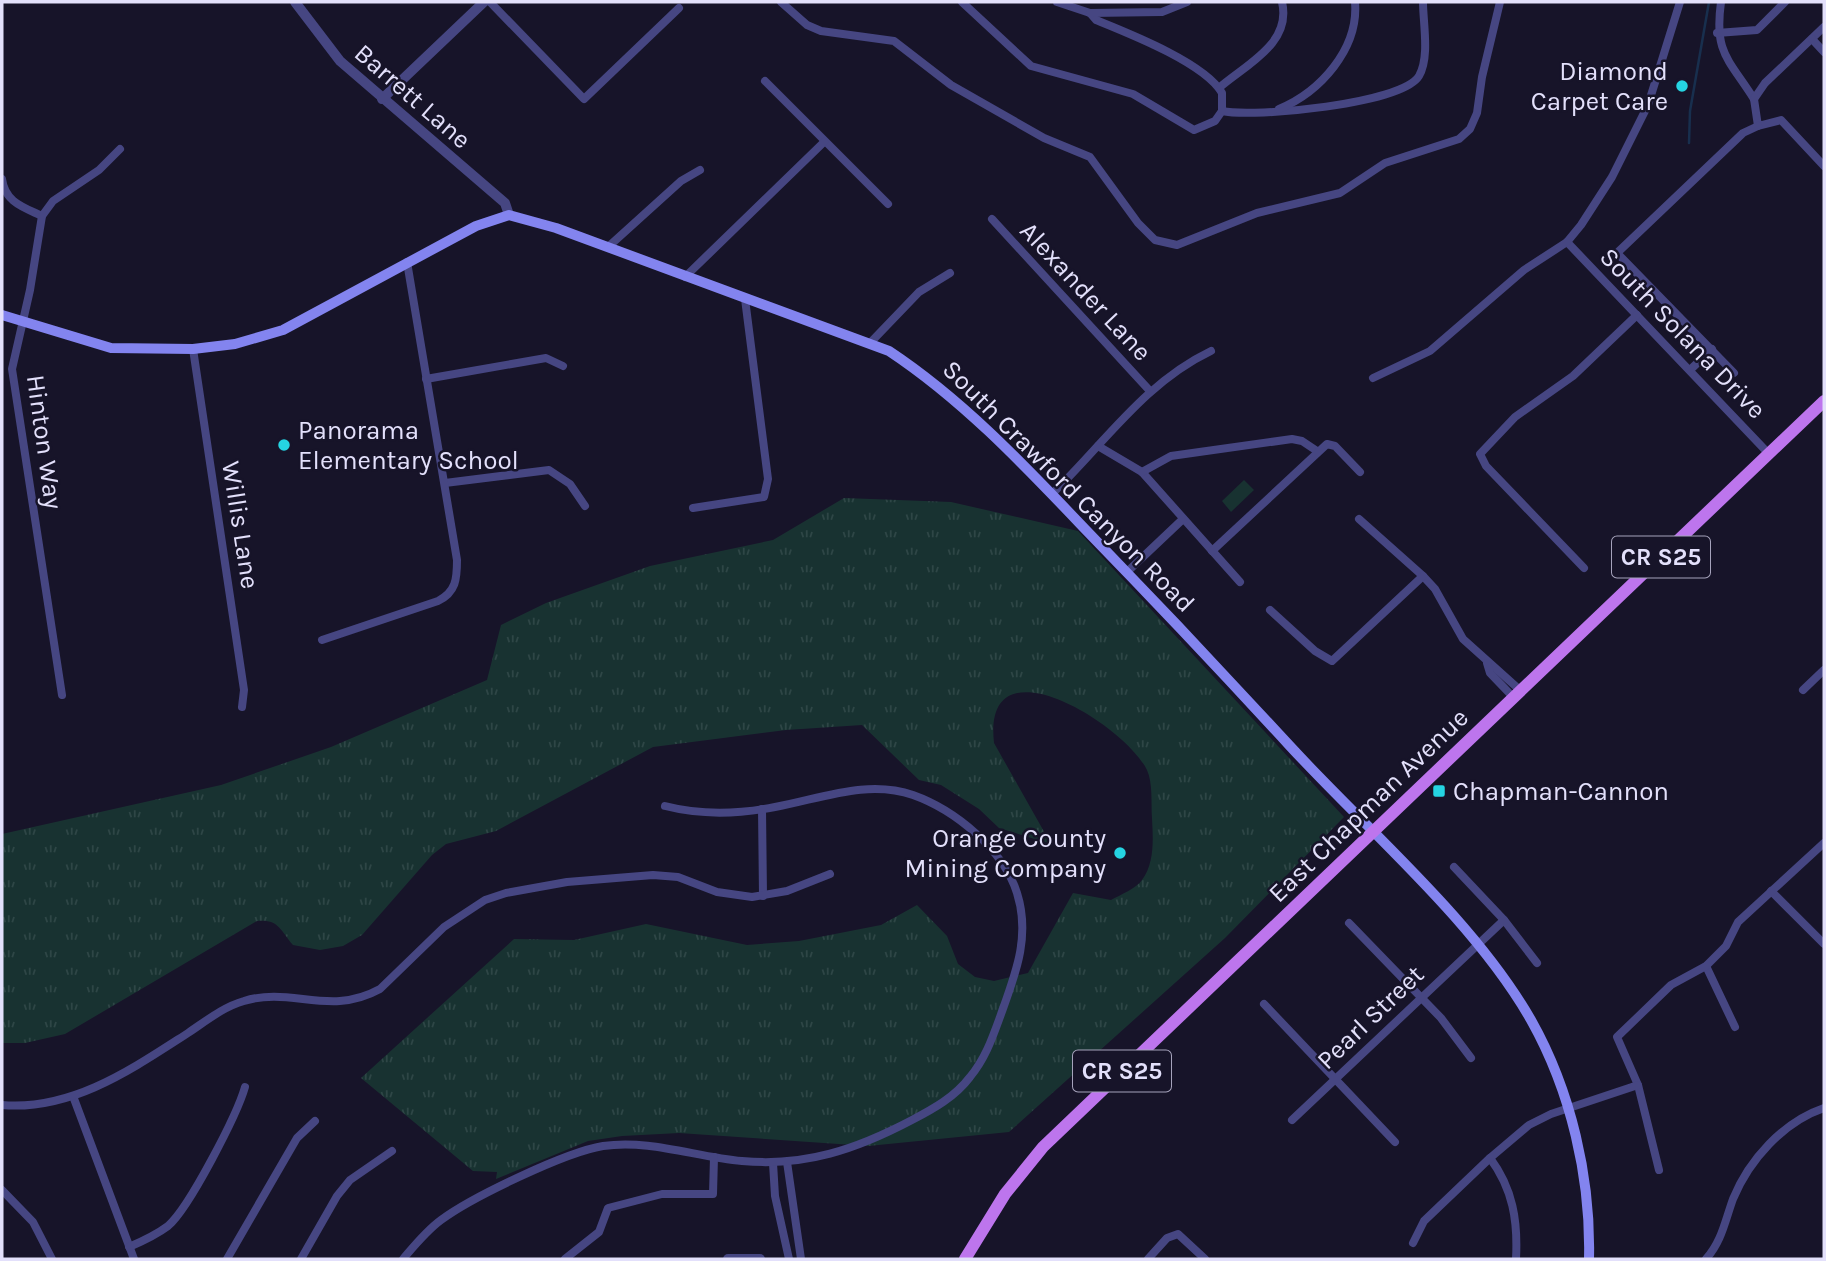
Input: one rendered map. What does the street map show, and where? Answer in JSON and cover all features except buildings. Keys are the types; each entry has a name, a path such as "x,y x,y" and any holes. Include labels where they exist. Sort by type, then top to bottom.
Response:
{"main road":[{"name":"South Crawford Canyon Road","path":"509,215 534,220 745,299 871,342 932,380 1052,494 1373,832 1505,979 1532,1023 1553,1067 1567,1108 1585,1186 1589,1259"},
{"path":"2,315 111,348 193,349 235,344 282,330 407,262 484,223 509,215"},
{"name":"East Chapman Avenue","path":"965,1259 1005,1194 1043,1147 1824,401"}],"street":[{"name":"Barrett Lane","path":"295,2 334,55 505,203 509,215"},
{"path":"382,99 484,2"},
{"path":"489,2 584,99 679,8"},
{"path":"781,2 807,25 821,30 894,41 951,85 1044,138 1090,157 1138,223 1155,240 1177,245 1257,213 1340,193 1385,163 1459,139 1469,129 1477,113 1482,77 1500,2"},
{"path":"962,2 1013,52 1039,69 1133,94 1194,130 1215,121 1222,111 1222,93 1219,88 1151,42 1096,20 1090,13"},
{"path":"1057,2 1090,13 1162,12 1187,2"},
{"path":"1219,88 1257,59 1274,41 1283,23 1282,2"},
{"path":"1275,111 1313,90 1334,64 1352,33 1355,2"},
{"path":"1222,111 1238,114 1325,108 1399,91 1412,85 1420,75 1424,58 1423,2"},
{"path":"1373,378 1430,351 1524,270 1567,242 1612,177 1648,105 1679,2"},
{"path":"1721,2 1717,33 1725,56 1754,99 1758,126"},
{"path":"1717,33 1757,30 1785,2"},
{"path":"1754,99 1765,83 1824,27"},
{"path":"1812,39 1824,52"},
{"path":"765,81 888,204"},
{"path":"1734,373 1677,311 1662,302 1617,253 1743,133 1758,126 1782,120 1824,166"},
{"path":"685,276 824,142"},
{"path":"2,179 5,194 13,202 42,216 53,201 99,170 120,149"},
{"path":"608,247 681,181 700,170"},
{"name":"Hinton Way","path":"42,216 12,369 62,695"},
{"name":"Alexander Lane","path":"992,219 1150,391"},
{"name":"South Solana Drive","path":"1567,242 1769,454"},
{"path":"322,640 438,601 449,596 455,587 457,560 407,262"},
{"path":"871,342 919,292 950,273"},
{"path":"692,508 764,496 768,479 745,299"},
{"path":"1584,568 1486,466 1480,454 1515,417 1573,376 1637,315"},
{"name":"Willis Lane","path":"193,349 244,690 242,708"},
{"path":"1690,370 1712,349"},
{"path":"1052,494 1150,391 1188,362 1211,351"},
{"path":"426,379 546,358 563,366"},
{"path":"1142,472 1171,456 1292,439 1302,441 1317,452"},
{"path":"1212,551 1317,452 1331,444 1360,472"},
{"path":"1098,446 1142,472 1240,582"},
{"path":"444,483 548,470 570,484 585,506"},
{"path":"1127,572 1183,519"},
{"path":"1359,519 1435,589 1463,639 1487,663 1496,666 1517,694"},
{"path":"1270,610 1315,651 1332,661 1423,576"},
{"path":"1803,690 1824,670"},
{"path":"403,1259 425,1234 456,1209 587,1150 628,1144 773,1163 835,1154 863,1144 941,1104 961,1088 987,1051 1019,962 1023,919 1015,887 998,857 980,838 929,801 887,789 862,789 762,809 696,812 665,806"},
{"path":"762,809 763,896"},
{"path":"1659,1170 1638,1086 1617,1037 1671,985 1706,966 1726,946 1738,922 1824,844"},
{"path":"1454,866 1504,920 1537,963"},
{"path":"2,1105 34,1107 73,1096 124,1073 238,1003 262,997 339,1002 367,996 380,989 444,927 464,912 506,893 566,882 653,875 678,877 734,896 763,896 787,891 830,874"},
{"path":"1771,891 1824,944"},
{"name":"Pearl Street","path":"1292,1120 1504,920"},
{"path":"1349,923 1421,997 1471,1058"},
{"path":"1706,966 1735,1027"},
{"path":"1264,1004 1395,1142"},
{"path":"1413,1243 1424,1221 1529,1125 1567,1108 1638,1086"},
{"path":"129,1247 170,1224 182,1209 239,1110 245,1087"},
{"path":"73,1096 134,1259"},
{"path":"1706,1259 1723,1233 1744,1176 1787,1128 1804,1116 1824,1108"},
{"path":"228,1259 298,1138 315,1121"},
{"path":"301,1259 337,1196 350,1180 392,1151"},
{"path":"565,1259 599,1232 608,1208 662,1194 713,1195 714,1157"},
{"path":"1490,1158 1511,1193 1516,1219 1516,1259"},
{"path":"787,1162 802,1259"},
{"path":"773,1163 775,1196 789,1259"},
{"path":"2,1190 33,1222 51,1259"},
{"path":"1148,1259 1167,1238 1178,1234 1205,1259"},
{"path":"728,1259 760,1259"}],"green space":[{"path":"1244,480 1254,490 1231,512 1222,501"},
{"path":"844,498 951,502 1078,531 1344,817 1225,938 1009,1132 868,1146 679,1133 622,1136 588,1141 496,1179 497,1172 473,1171 361,1078 514,939 574,940 646,924 747,945 799,941 881,925 917,905 947,936 958,964 975,977 994,981 1028,973 1073,893 1111,900 1132,889 1146,873 1153,842 1150,781 1147,770 1134,751 1086,713 1058,699 1031,692 1010,696 996,712 994,743 1051,844 999,828 979,809 941,785 919,780 862,725 786,730 653,747 496,831 446,844 432,855 362,935 343,946 320,950 293,945 275,924 257,921 65,1034 25,1043 2,1043 2,834 221,785 331,747 487,680 501,625 546,603 650,566 773,540"}],"waterway":[{"path":"1689,143 1690,111 1709,2"}],"place":[{"name":"Diamond Carpet Care","path":"1682,86"},
{"name":"Panorama Elementary School","path":"284,445"},
{"name":"Chapman-Cannon","path":"1439,791"},
{"name":"Orange County Mining Company","path":"1120,853"}]}
